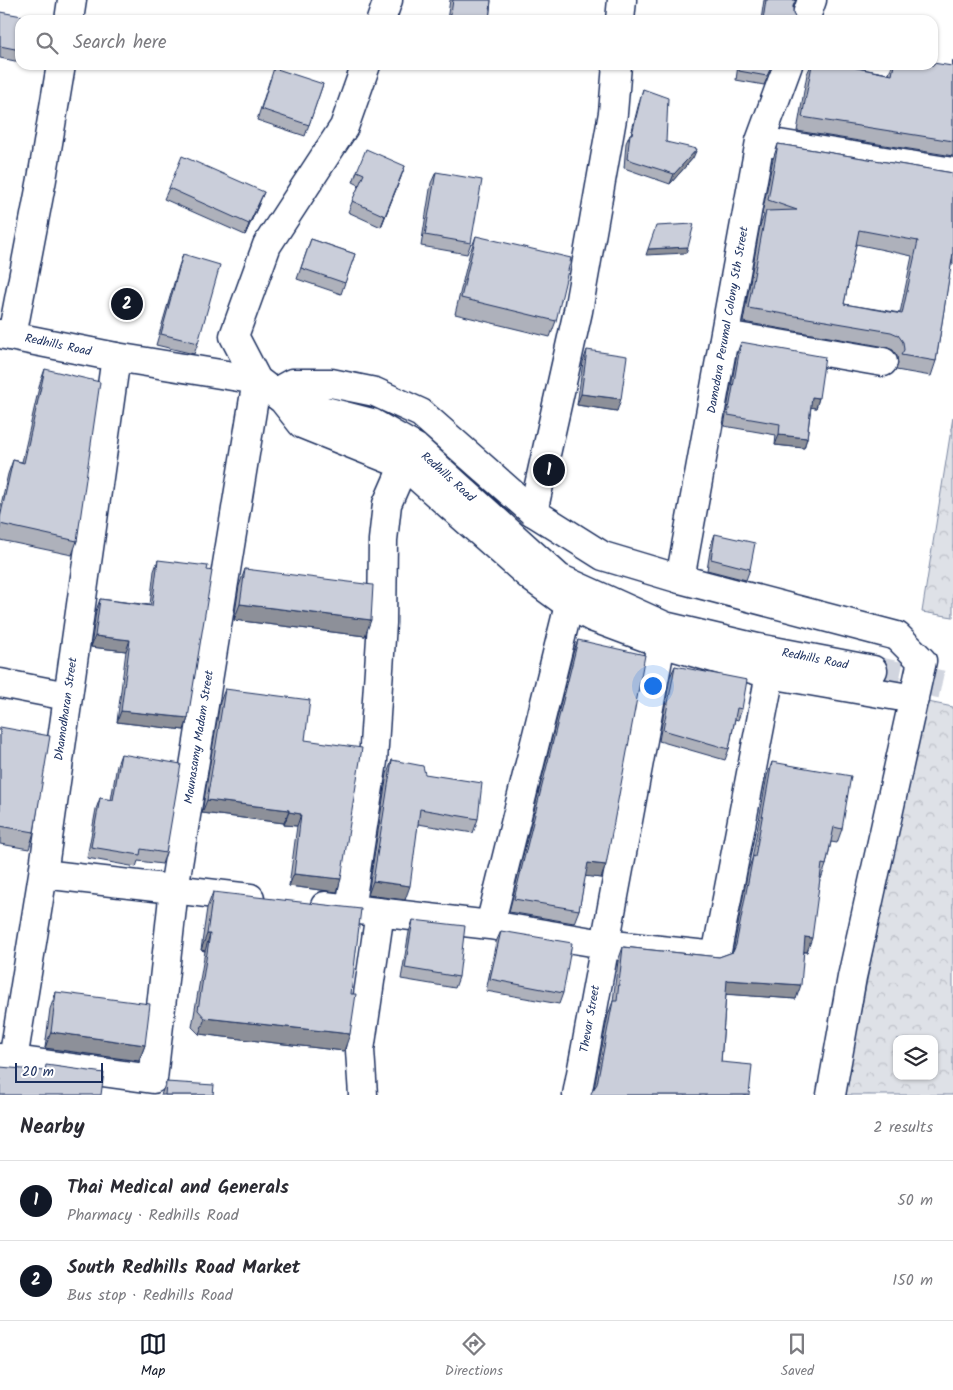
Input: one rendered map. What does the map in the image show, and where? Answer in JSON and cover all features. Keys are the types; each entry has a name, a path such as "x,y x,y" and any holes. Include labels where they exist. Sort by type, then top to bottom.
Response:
{"street":[{"path":"70,15 72,0"},
{"path":"383,15 388,0"},
{"path":"620,15 622,0"},
{"path":"806,15 812,0"},
{"path":"6,335 42,179 61,70"},
{"path":"364,70 344,127 267,245 234,336 271,391 302,424 404,465 532,578 569,605 594,618 660,643 770,674 914,699"},
{"path":"533,512 578,310 613,113 617,70"},
{"name":"Damodara Perumal Colony 5th Street","path":"680,579 760,141 786,70"},
{"path":"760,141 953,172"},
{"name":"Redhills Road","path":"6,335 271,391 372,423 416,448 559,578 665,626 758,648 873,670"},
{"path":"725,335 883,362"},
{"name":"Dhamodharan Street","path":"7,1059 44,874 116,357"},
{"path":"271,391 292,383 331,383 375,392 421,413 533,512 603,556 680,579 897,636 922,661 852,977 831,1095"},
{"name":"Mounasamy Madam Street","path":"153,1087 174,889 271,391"},
{"path":"350,909 373,761 382,623 383,540 387,504 404,465"},
{"path":"490,925 569,605"},
{"name":"Thevar Street","path":"577,1095 660,643"},
{"path":"301,904 490,925 604,944 716,956 770,674"},
{"path":"0,683 68,696"},
{"path":"44,874 272,900"},
{"path":"363,1095 360,1050 380,912"},
{"path":"7,1059 153,1087"}],"green space":[{"path":"953,417 953,617 922,612"},
{"path":"923,701 953,707 953,1095 844,1095"}],"building":[{"path":"453,0 491,0 490,15 451,15"},
{"path":"766,0 796,0 793,6 794,15 764,15"},
{"path":"0,12 17,15 15,15 15,49 0,46"},
{"path":"953,61 953,141 802,117 811,70 867,70 892,75 893,70 938,70 938,64 952,66"},
{"path":"273,70 280,70 323,84 309,125 261,109"},
{"path":"739,70 770,70 767,76"},
{"path":"643,89 668,98 666,142 697,149 674,174 627,159 630,134 632,134"},
{"path":"778,144 953,173 953,253 936,361 901,355 904,350 903,342 898,335 891,332 748,308 766,211 797,210 768,200","holes":["859,230 918,241 902,314 844,304"]},
{"path":"366,149 405,166 385,216 352,201 364,174 357,171"},
{"path":"182,156 264,192 249,224 169,188"},
{"path":"436,172 482,180 471,243 425,235"},
{"path":"694,224 688,247 648,249 656,226"},
{"path":"476,236 571,258 556,321 461,298"},
{"path":"311,239 355,254 345,283 301,268"},
{"path":"183,254 220,265 198,343 161,334"},
{"path":"741,342 825,357 819,398 812,397 807,438 779,435 780,424 728,415"},
{"path":"587,350 627,356 621,399 581,394"},
{"path":"45,369 100,382 77,541 0,524 13,460 24,463"},
{"path":"715,534 755,543 750,569 711,559"},
{"path":"158,560 208,566 207,570 212,571 188,718 121,711 130,640 95,636 100,599 152,606"},
{"path":"245,569 373,585 371,620 240,604"},
{"path":"578,640 645,655 606,865 588,863 579,910 514,899"},
{"path":"675,666 747,680 742,709 737,708 729,749 663,730"},
{"path":"225,689 310,700 305,740 362,748 341,879 294,874 301,814 289,812 289,810 207,800"},
{"path":"0,727 50,736 34,832 0,826"},
{"path":"121,754 181,764 166,853 141,849 140,855 91,847 100,798 113,800"},
{"path":"392,760 423,766 425,774 482,783 478,819 420,809 410,886 373,881"},
{"path":"772,762 851,776 842,829 834,827 826,865 822,864 812,938 805,937 801,985 727,980 721,1062 752,1065 749,1095 591,1095 597,1084 613,1001 617,1001 623,947 719,957 733,952 736,945 753,856 755,857"},
{"path":"213,892 361,909 351,994 356,994 350,1034 205,1018 198,1010 210,934 207,934"},
{"path":"413,920 465,926 459,977 405,968"},
{"path":"501,931 572,943 563,993 490,979"},
{"path":"56,992 150,1004 145,1045 51,1032"},
{"path":"46,1065 104,1073 101,1095 0,1095 0,1067 45,1071"},
{"path":"166,1082 214,1085 213,1095 165,1095"}],"tunnel":[{"path":"873,670 953,687"}],"place":[{"name":"South Redhills Road Market","path":"127,304"},
{"name":"Thai Medical and Generals","path":"549,470"}]}
